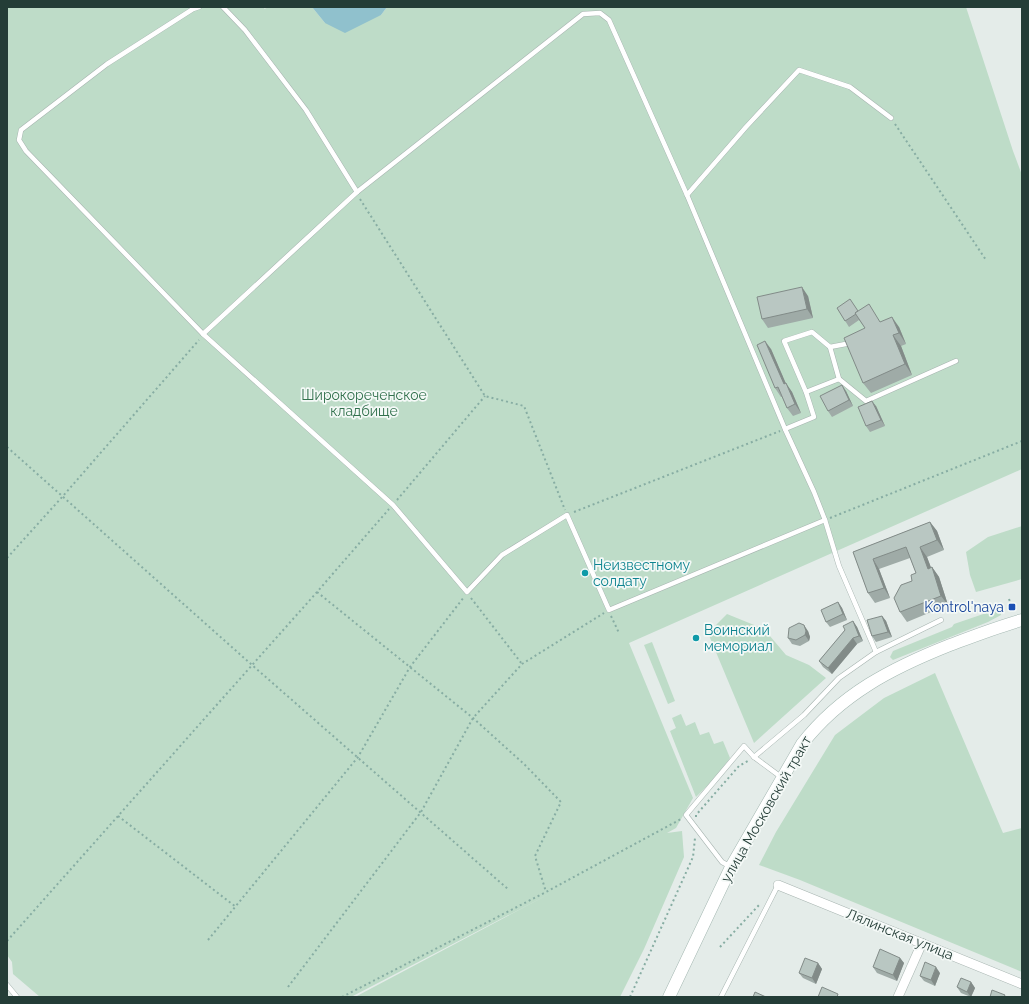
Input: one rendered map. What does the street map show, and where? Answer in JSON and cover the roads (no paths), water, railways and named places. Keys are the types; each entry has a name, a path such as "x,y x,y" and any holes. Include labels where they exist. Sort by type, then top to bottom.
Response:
{"main road":[{"name":"улица Московский тракт","path":"669,997 731,867 802,744 816,726 850,696 890,672 921,656 1022,620"}],"street":[{"name":"Лялинская улица","path":"778,885 1022,984"},
{"path":"898,997 922,943"}],"lane":[{"path":"199,7 193,9 106,64 21,130 19,140 26,151 203,334 393,505 467,592 502,555 567,515 609,610 825,520"},
{"path":"223,7 245,30 306,110 357,192"},
{"path":"203,334 357,192 583,14 600,13 609,20 686,195 785,429 814,492 825,520 839,566 876,652"},
{"path":"686,195 799,70 850,87 891,118"},
{"path":"785,429 814,417 806,392 784,341 812,332 830,347 839,379 866,401 956,360"},
{"path":"830,347 851,343"},
{"path":"806,392 839,379"},
{"path":"754,757 804,715 839,678 876,652 941,620"},
{"path":"731,867 722,862 686,816 744,746 754,757 782,778"},
{"path":"721,997 778,885"},
{"path":"7,985 17,997"}],"water":[{"path":"312,7 387,7 381,15 345,33 325,23"}],"place":[{"name":"Неизвестному солдату","path":"585,573"},
{"name":"Kontrol'naya","path":"1012,607"},
{"name":"Воинский мемориал","path":"696,638"}],"park label":[{"name":"Широкореченское кладбище","path":"364,404"}]}
